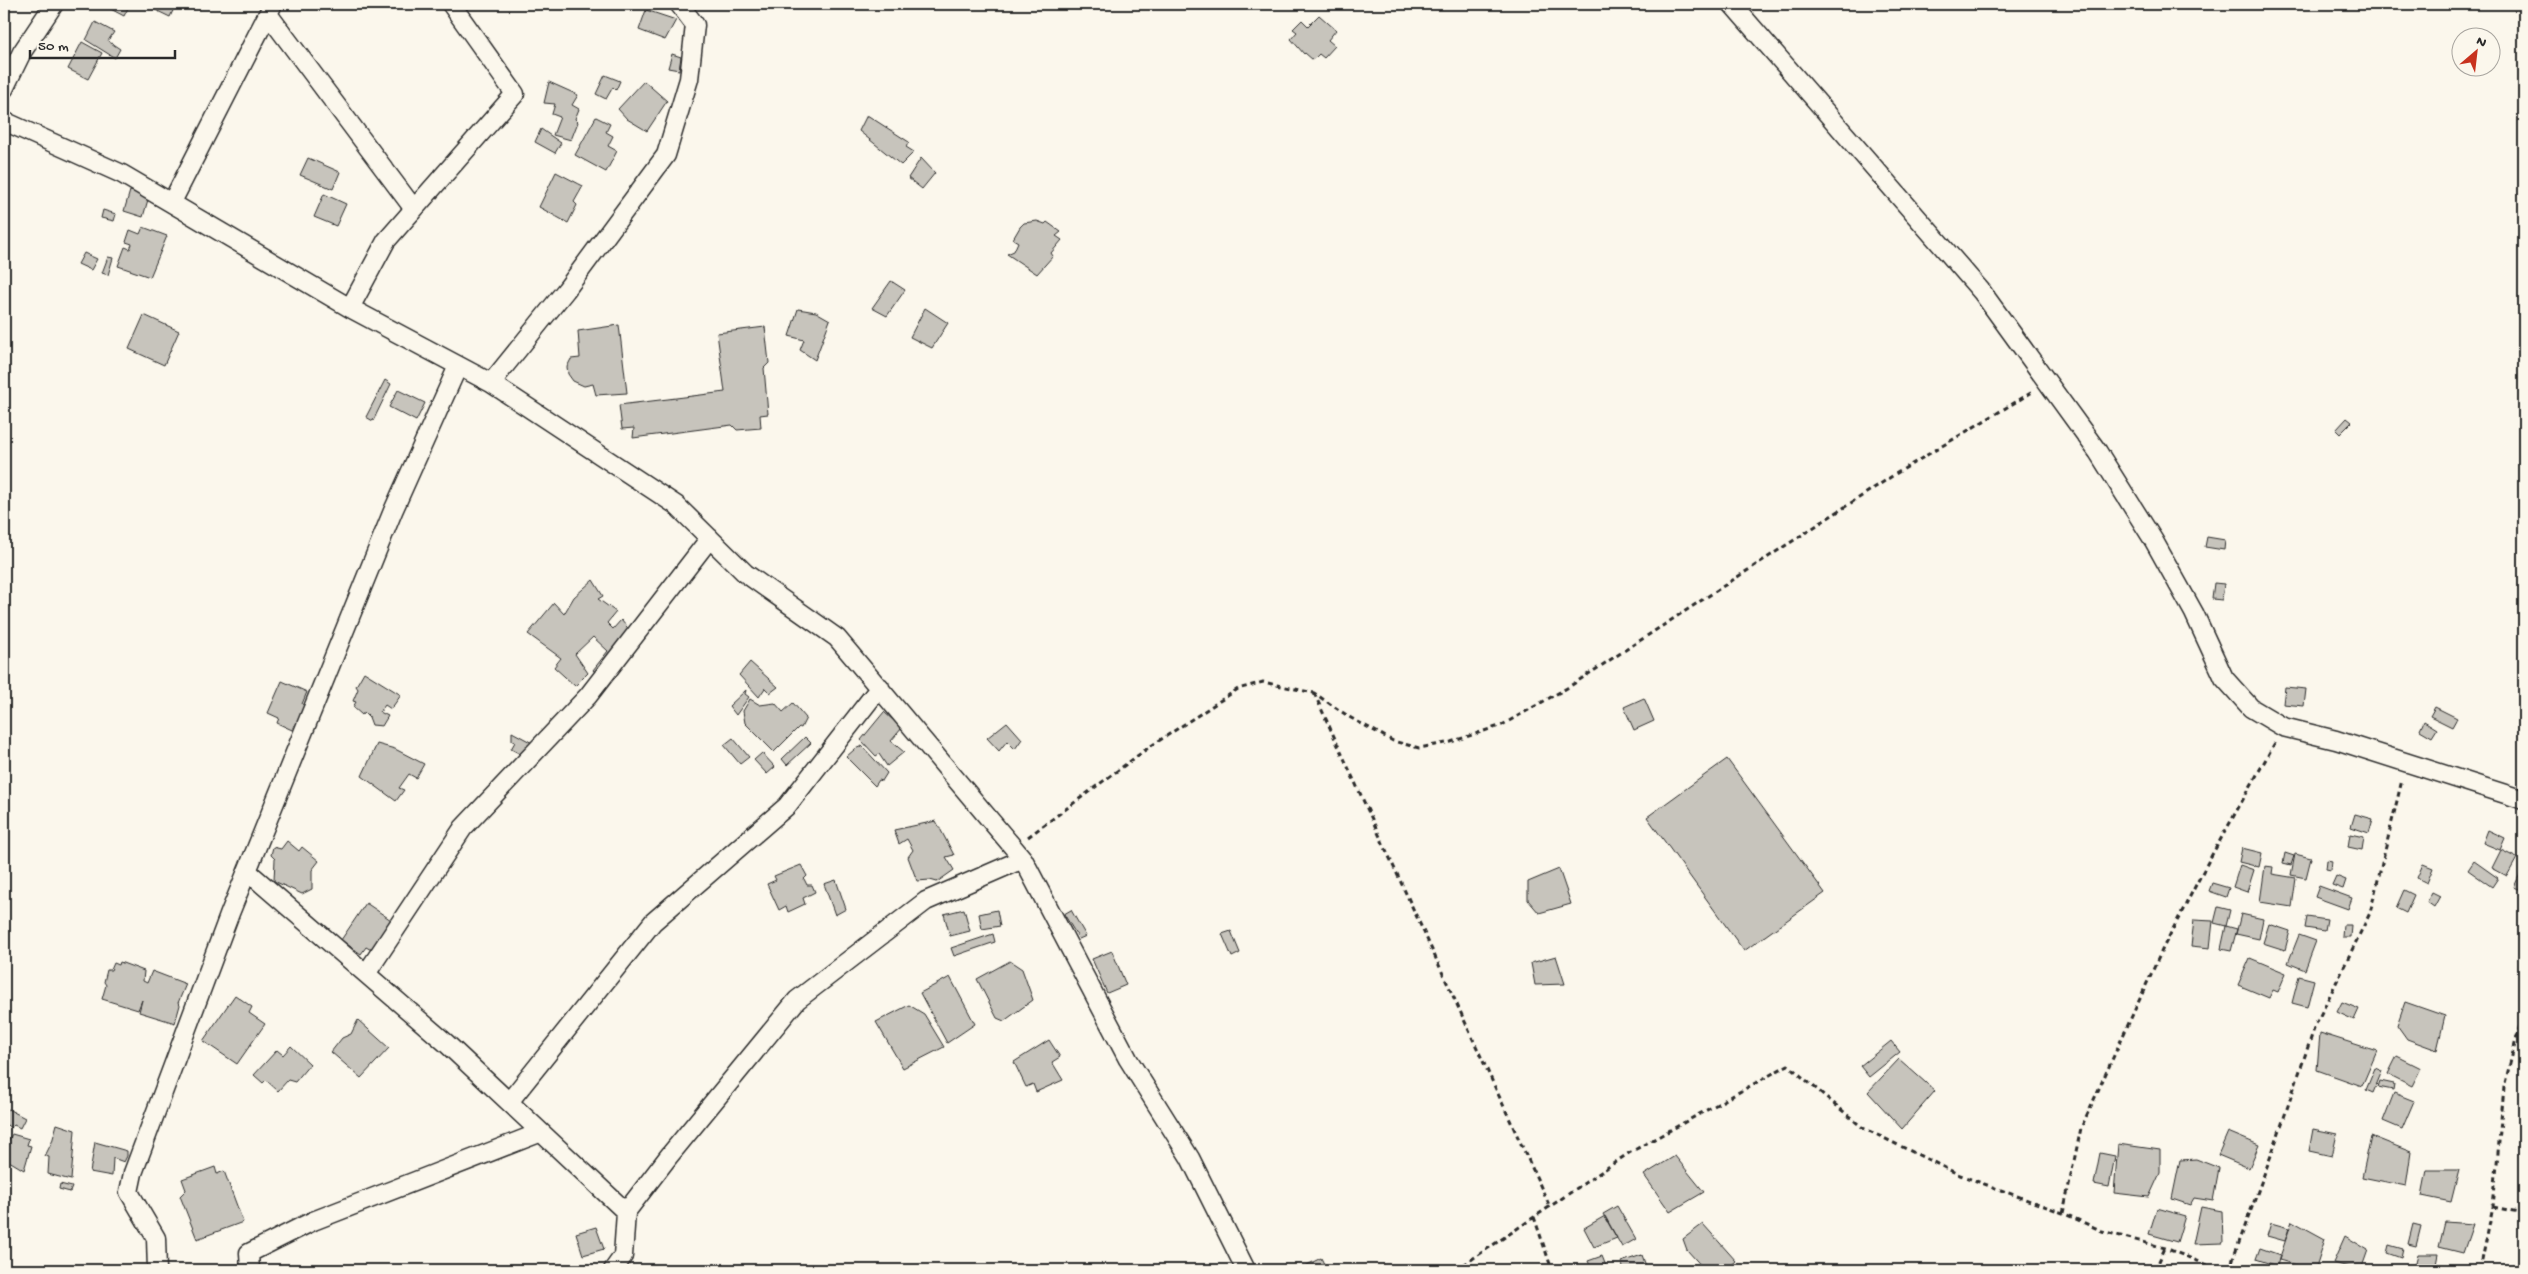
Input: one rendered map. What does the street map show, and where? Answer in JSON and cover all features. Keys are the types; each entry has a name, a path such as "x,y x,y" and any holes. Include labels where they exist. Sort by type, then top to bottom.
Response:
{"street":[{"path":"4,89 22,52 54,4"},
{"path":"350,308 386,241 515,94 451,4"},
{"path":"491,383 572,282 666,155 689,79 695,25 679,4"},
{"path":"1732,4 1982,292 2098,452 2154,541 2194,613 2224,678 2252,708 2283,727 2336,740 2406,764 2442,773 2524,800"},
{"path":"172,202 270,9 414,209"},
{"path":"4,121 122,174 350,308 491,383 676,505 745,573 837,638 1018,854 1128,1059 1190,1158 1246,1270"},
{"path":"157,1270 156,1238 129,1192 133,1173 247,871 394,511 458,366"},
{"path":"366,974 463,828 588,696 710,538"},
{"path":"509,1102 653,922 787,806 880,687"},
{"path":"621,1266 626,1212 669,1156 797,1000 926,901 1018,854"},
{"path":"247,871 509,1102 539,1133 626,1212"},
{"path":"250,1270 249,1253 313,1221 539,1133"}],"path":[{"path":"1018,854 1148,748 1238,689 1263,682 1314,693 1351,718 1393,741 1420,748 1451,742 1502,725 1568,688 1896,473 2048,383"},
{"path":"1314,693 1550,1207"},
{"path":"2063,1212 2085,1120 2163,948 2209,860 2283,727"},
{"path":"2229,1270 2274,1150 2315,1026 2370,913 2406,764"},
{"path":"2480,1270 2493,1207 2504,1087 2524,1010"},
{"path":"1456,1270 1629,1153 1788,1066 1863,1128 1960,1175 2063,1212 2102,1231 2165,1248 2220,1270"},
{"path":"2493,1207 2524,1213"},
{"path":"1534,1217 1552,1270"},
{"path":"2155,1270 2165,1248"}],"building":[{"path":"106,4 130,4 124,16 105,6"},
{"path":"143,4 176,4 170,17"},
{"path":"646,10 676,20 665,40 639,30"},
{"path":"1319,15 1336,30 1328,40 1335,46 1324,58 1319,54 1313,60 1304,54 1291,39 1297,32 1293,29 1302,20 1308,26"},
{"path":"95,22 114,32 108,41 120,49 115,58 86,40"},
{"path":"82,42 102,53 88,79 68,69"},
{"path":"672,54 681,57 679,70 668,68"},
{"path":"605,75 620,81 616,90 613,87 606,99 596,94"},
{"path":"644,81 667,101 647,131 627,119 618,109"},
{"path":"549,82 578,95 572,105 579,109 575,119 578,122 571,140 553,135 560,117 552,114 555,104 544,103"},
{"path":"867,115 909,142 906,147 914,152 901,165 859,131"},
{"path":"596,117 610,124 606,132 613,136 608,146 617,151 606,172 575,155"},
{"path":"541,129 561,143 555,153 535,142"},
{"path":"308,158 340,172 333,189 300,175"},
{"path":"921,158 935,173 922,189 908,178"},
{"path":"556,172 583,186 574,202 577,205 568,223 539,207"},
{"path":"130,191 149,196 143,217 124,211"},
{"path":"324,194 346,204 336,226 314,217"},
{"path":"103,210 116,214 114,221 101,218"},
{"path":"1037,221 1045,224 1047,222 1061,232 1056,236 1062,240 1051,253 1053,256 1037,274 1007,254 1014,251 1018,242 1013,239 1020,227 1024,223"},
{"path":"143,227 167,236 150,277 118,266 125,247 130,249 132,244 126,242 130,230 140,234"},
{"path":"84,253 97,259 91,270 78,264"},
{"path":"108,257 113,258 108,275 102,273"},
{"path":"891,281 905,290 887,316 872,308"},
{"path":"925,308 948,323 932,348 910,337"},
{"path":"798,309 816,312 830,320 815,360 800,350 804,340 789,336"},
{"path":"144,315 179,331 164,365 129,349"},
{"path":"619,325 627,393 596,395 593,384 584,386 573,381 568,374 567,367 571,359 580,358 578,331"},
{"path":"765,327 769,363 764,368 768,414 760,415 761,428 737,430 732,425 633,438 634,428 622,429 619,405 725,392 717,333"},
{"path":"385,380 391,384 373,421 366,417"},
{"path":"398,390 425,403 416,421 389,407"},
{"path":"2347,418 2352,422 2340,434 2336,430"},
{"path":"2207,537 2225,540 2224,550 2205,547"},
{"path":"593,580 603,596 598,599 616,612 607,623 613,629 621,620 632,633 599,677 593,670 608,651 593,637 575,654 588,673 575,686 554,667 561,658 528,634 554,603 564,614 574,597"},
{"path":"2214,583 2224,584 2222,600 2212,599"},
{"path":"750,662 778,687 770,693 765,688 759,697 739,675"},
{"path":"364,672 401,695 391,709 385,705 380,712 388,716 382,726 372,725 369,717 364,712 362,715 353,707 356,702 353,701 358,689 356,686"},
{"path":"282,681 307,692 302,704 310,708 301,728 294,725 292,730 277,723 279,718 268,713"},
{"path":"2285,687 2306,689 2304,706 2283,704"},
{"path":"746,690 745,694 749,697 736,715 729,706"},
{"path":"1644,698 1654,721 1634,730 1624,707"},
{"path":"750,699 760,705 775,703 783,712 793,703 806,718 801,728 799,727 774,752 745,723 743,711"},
{"path":"2435,707 2457,718 2452,727 2430,716"},
{"path":"884,712 902,728 891,741 904,752 887,766 879,754 876,756 861,740"},
{"path":"2424,721 2437,729 2432,737 2420,730"},
{"path":"1007,722 1022,739 1015,749 1007,741 999,751 987,738"},
{"path":"512,732 536,745 528,758 511,749 515,742 512,740"},
{"path":"805,737 811,743 787,765 782,759"},
{"path":"733,738 749,757 740,764 724,745"},
{"path":"377,744 395,749 424,764 416,778 409,774 399,788 404,790 396,801 362,776"},
{"path":"862,746 887,773 882,781 879,780 875,786 846,757"},
{"path":"762,753 775,767 767,774 754,760"},
{"path":"1727,759 1825,893 1744,951 1647,817"},
{"path":"2355,814 2373,819 2369,833 2351,827"},
{"path":"936,821 954,855 946,857 954,870 937,882 930,880 917,881 908,857 913,850 907,839 899,844 894,830"},
{"path":"2488,830 2505,838 2500,850 2483,843"},
{"path":"2350,834 2364,837 2362,850 2348,847"},
{"path":"287,841 299,851 302,847 319,861 312,870 312,889 302,894 274,881 275,859 271,855 273,847 281,849"},
{"path":"2242,848 2262,853 2259,867 2239,862"},
{"path":"2501,850 2517,858 2507,876 2492,868"},
{"path":"2285,853 2294,856 2291,865 2283,863"},
{"path":"2295,854 2311,858 2306,878 2291,875"},
{"path":"2327,860 2332,861 2331,870 2326,869"},
{"path":"2474,861 2498,878 2492,887 2468,870"},
{"path":"2423,864 2433,868 2427,883 2417,878"},
{"path":"801,865 807,876 804,879 807,885 812,885 815,892 803,898 805,904 788,912 786,906 779,910 767,884 776,880 774,876"},
{"path":"2240,865 2254,870 2247,892 2233,887"},
{"path":"2265,866 2273,867 2272,874 2296,878 2292,907 2260,902"},
{"path":"1559,869 1571,904 1539,913 1528,900 1528,882"},
{"path":"2520,874 2524,876 2524,891 2514,887"},
{"path":"2336,876 2346,880 2343,889 2332,885"},
{"path":"836,880 846,909 835,915 824,884"},
{"path":"2212,883 2229,888 2226,897 2209,891"},
{"path":"2319,886 2352,898 2348,909 2315,897"},
{"path":"2404,890 2414,895 2406,913 2396,908"},
{"path":"2432,892 2440,896 2434,907 2427,902"},
{"path":"366,903 397,924 375,952 366,947 361,954 341,940"},
{"path":"2218,907 2230,910 2226,926 2214,923"},
{"path":"964,909 970,931 950,936 944,914"},
{"path":"997,910 1000,926 982,929 979,914"},
{"path":"1071,910 1086,936 1079,939 1064,914"},
{"path":"2241,914 2263,919 2259,939 2236,934"},
{"path":"2307,917 2327,920 2325,931 2305,928"},
{"path":"2194,920 2213,921 2210,948 2191,946"},
{"path":"2269,924 2290,931 2285,950 2263,943"},
{"path":"2343,925 2351,925 2350,937 2342,937"},
{"path":"2226,926 2237,929 2231,951 2221,949"},
{"path":"1231,931 1240,953 1232,957 1222,934"},
{"path":"993,934 995,942 954,956 951,948"},
{"path":"2299,935 2316,941 2305,970 2288,963"},
{"path":"1112,951 1126,985 1107,993 1092,959"},
{"path":"1556,956 1565,984 1535,985 1531,963"},
{"path":"2250,958 2286,973 2278,992 2273,990 2269,998 2238,985"},
{"path":"1010,961 1022,969 1033,1000 1004,1021 997,1018 977,979"},
{"path":"120,962 144,971 143,981 147,983 152,971 186,984 178,1003 180,1005 175,1023 139,1012 142,1000 138,1010 102,999 106,985 104,982 107,970 111,970 114,963 119,965"},
{"path":"2299,976 2314,980 2307,1007 2292,1003"},
{"path":"950,977 975,1024 947,1043 920,993"},
{"path":"235,995 252,1007 249,1013 265,1024 237,1064 203,1041"},
{"path":"2342,1002 2359,1009 2354,1020 2337,1012"},
{"path":"2405,1002 2445,1016 2437,1050 2407,1039 2397,1025"},
{"path":"909,1005 924,1014 944,1047 903,1068 876,1022"},
{"path":"358,1020 389,1048 361,1078 331,1052 342,1038 351,1034"},
{"path":"2320,1033 2377,1051 2362,1086 2317,1070"},
{"path":"1049,1040 1060,1057 1052,1062 1063,1080 1036,1092 1033,1084 1026,1087 1014,1062"},
{"path":"1891,1041 1900,1052 1869,1077 1860,1066"},
{"path":"291,1046 310,1064 295,1082 288,1080 278,1091 266,1080 263,1083 254,1075 277,1050 283,1055"},
{"path":"2397,1056 2421,1068 2412,1086 2388,1074"},
{"path":"1899,1059 1935,1091 1902,1129 1868,1092"},
{"path":"2375,1068 2382,1071 2373,1093 2366,1090"},
{"path":"2380,1081 2394,1084 2393,1090 2378,1087"},
{"path":"2394,1093 2414,1101 2402,1129 2383,1121"},
{"path":"4,1107 25,1118 20,1128 14,1125 11,1128 4,1123"},
{"path":"57,1124 75,1130 71,1180 48,1174 49,1157 45,1156 52,1142"},
{"path":"2313,1129 2337,1134 2332,1156 2309,1151"},
{"path":"2228,1132 2259,1145 2249,1168 2218,1155"},
{"path":"12,1134 29,1139 27,1145 31,1146 24,1170 4,1158 4,1149"},
{"path":"2371,1136 2411,1152 2406,1186 2362,1177"},
{"path":"95,1142 127,1151 124,1162 113,1158 112,1176 90,1172"},
{"path":"2118,1144 2160,1150 2160,1173 2149,1197 2114,1193"},
{"path":"2100,1153 2115,1156 2109,1187 2094,1184"},
{"path":"1675,1156 1704,1192 1670,1212 1644,1175"},
{"path":"2196,1159 2219,1168 2213,1201 2194,1198 2190,1205 2172,1199 2180,1160"},
{"path":"215,1167 217,1174 224,1171 243,1222 197,1239 180,1196 186,1190 182,1179"},
{"path":"2427,1170 2459,1170 2451,1202 2422,1196"},
{"path":"60,1184 72,1187 70,1192 59,1189"},
{"path":"1617,1206 1636,1239 1622,1247 1603,1214"},
{"path":"2201,1207 2222,1211 2223,1243 2193,1244"},
{"path":"2157,1208 2185,1216 2177,1242 2149,1234"},
{"path":"1605,1216 1617,1238 1594,1247 1584,1228"},
{"path":"2292,1221 2325,1239 2315,1270 2279,1260"},
{"path":"2445,1222 2473,1224 2463,1253 2439,1247"},
{"path":"2271,1223 2289,1228 2285,1241 2267,1236"},
{"path":"1703,1224 1736,1261 1726,1270 1705,1270 1687,1250 1683,1239"},
{"path":"2413,1224 2421,1226 2416,1246 2408,1244"},
{"path":"596,1227 604,1249 583,1255 576,1233"},
{"path":"2345,1236 2368,1250 2361,1270 2333,1263"},
{"path":"2389,1245 2403,1249 2401,1258 2387,1253"},
{"path":"2260,1248 2280,1255 2277,1266 2256,1259"},
{"path":"2418,1254 2438,1254 2435,1270 2414,1270"},
{"path":"1642,1255 1646,1266 1633,1270 1624,1270 1621,1262"},
{"path":"1602,1256 1606,1266 1592,1270 1588,1261"},
{"path":"1321,1258 1327,1270 1297,1270"}]}
